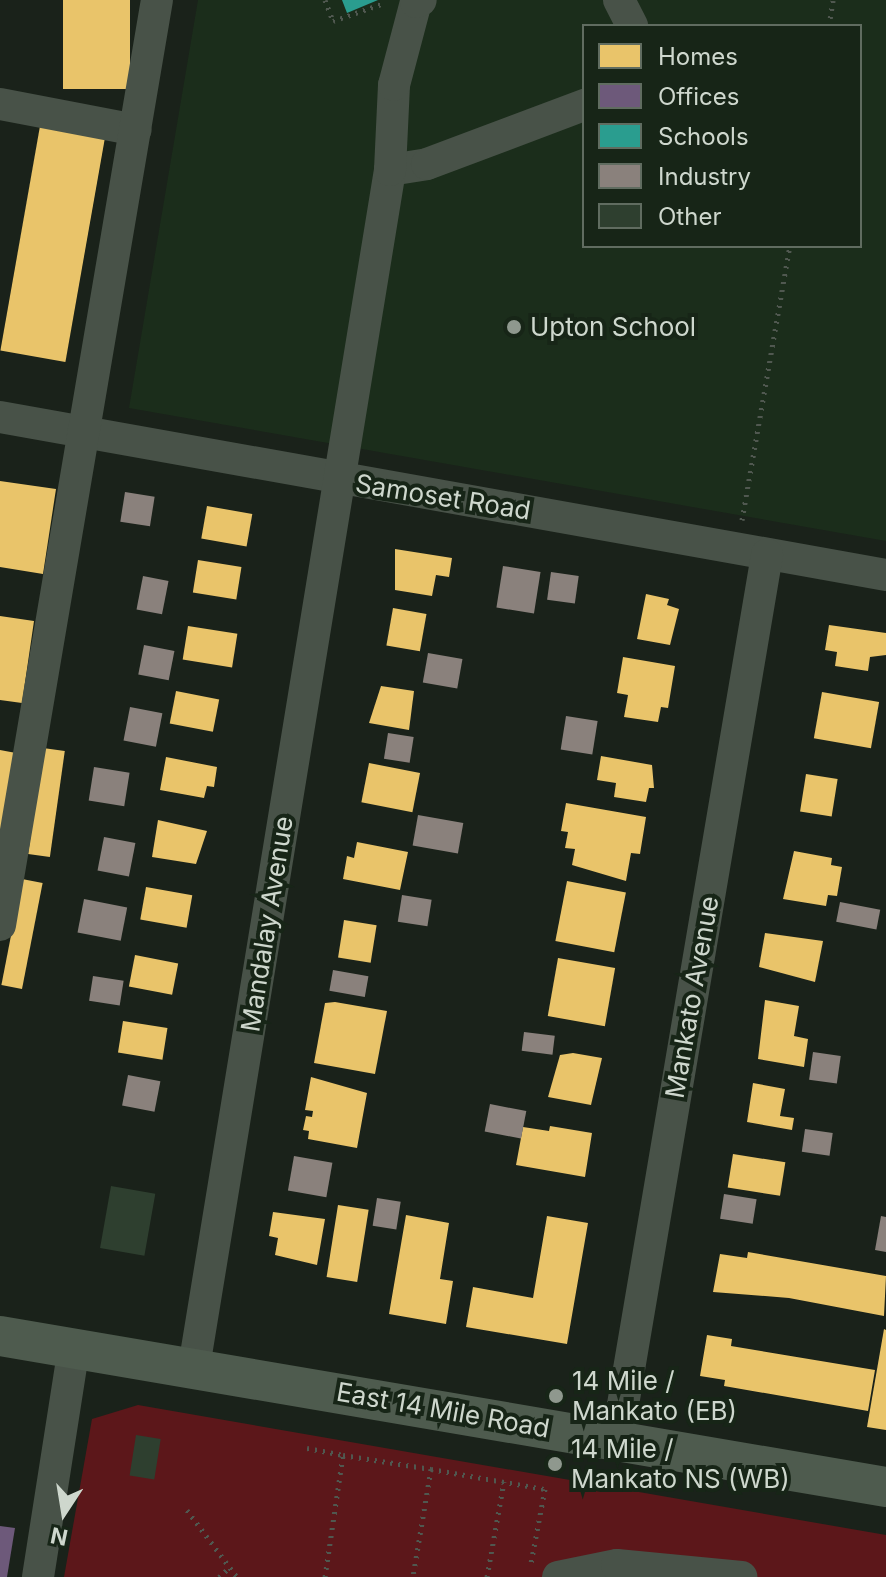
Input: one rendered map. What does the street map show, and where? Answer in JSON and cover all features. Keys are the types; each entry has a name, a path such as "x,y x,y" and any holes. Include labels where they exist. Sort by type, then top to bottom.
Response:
{"main road":[{"name":"East 14 Mile Road","path":"0,1336 886,1487"}],"street":[{"path":"0,925 86,433 157,0"},
{"name":"Mandalay Avenue","path":"194,1367 390,170 394,85 416,2 421,0"},
{"path":"619,0 631,24"},
{"path":"0,104 136,130"},
{"path":"390,170 427,164 582,106"},
{"name":"Samoset Road","path":"0,417 886,575"},
{"name":"Mankato Avenue","path":"617,1440 767,555"},
{"path":"38,1577 74,1348"},
{"path":"558,1577 617,1565 741,1577"}],"path":[{"path":"325,0 333,21 393,0"},
{"path":"829,24 833,0"},
{"path":"741,529 790,248"},
{"path":"307,1448 545,1489 528,1577"},
{"path":"325,1577 343,1455"},
{"path":"413,1577 431,1469"},
{"path":"487,1577 504,1482"},
{"path":"187,1510 237,1577"},
{"path":"219,1577 230,1567"}],"shaded area":[{"name":"Upton School","path":"198,0 886,0 886,541 129,408"},
{"path":"138,1405 886,1535 886,1577 64,1577 92,1419"}],"building: Homes":[{"path":"63,0 130,0 130,89 63,89"},
{"path":"40,126 105,137 65,362 0,351"},
{"path":"0,481 56,489 43,574 0,567"},
{"path":"207,506 252,514 247,546 201,538"},
{"path":"395,549 452,558 449,577 436,575 432,596 395,590"},
{"path":"198,560 241,567 236,599 193,593"},
{"path":"646,594 669,599 667,605 679,609 670,645 637,639"},
{"path":"393,608 426,614 420,651 386,645"},
{"path":"0,616 34,621 22,703 0,700"},
{"path":"829,625 886,633 886,655 870,657 868,671 835,666 837,652 825,650"},
{"path":"188,626 237,634 232,667 183,660"},
{"path":"623,657 675,666 668,708 661,707 658,722 624,717 628,695 617,693"},
{"path":"381,686 414,691 409,730 369,723"},
{"path":"176,691 219,699 213,732 170,723"},
{"path":"822,692 879,702 871,748 814,738"},
{"path":"43,748 65,751 50,857 28,854"},
{"path":"0,750 16,753 0,834"},
{"path":"601,756 652,765 654,788 649,788 646,802 614,797 616,783 597,780"},
{"path":"166,757 217,767 214,787 207,786 204,798 160,790"},
{"path":"369,763 420,773 412,812 361,802"},
{"path":"806,774 838,779 832,817 800,812"},
{"path":"566,803 646,817 640,854 631,853 626,881 572,865 575,849 565,848 568,832 561,831"},
{"path":"158,820 207,831 196,864 152,857"},
{"path":"357,842 408,852 400,890 343,879 347,856 354,858"},
{"path":"794,851 832,858 831,865 842,867 837,896 828,895 826,906 783,899"},
{"path":"22,879 43,883 22,989 1,985"},
{"path":"567,881 626,892 614,952 555,941"},
{"path":"146,887 192,895 187,928 140,919"},
{"path":"344,920 377,925 371,963 338,958"},
{"path":"765,933 823,941 815,982 759,967"},
{"path":"135,955 178,963 172,995 129,986"},
{"path":"558,958 615,968 605,1026 548,1016"},
{"path":"765,1000 799,1006 794,1036 808,1039 804,1067 758,1059"},
{"path":"325,1003 387,1011 375,1074 314,1063"},
{"path":"123,1021 167,1028 162,1060 118,1053"},
{"path":"573,1053 602,1058 591,1105 548,1097 560,1055"},
{"path":"311,1077 367,1093 357,1148 308,1139 309,1131 303,1130 306,1116 312,1117 313,1111 305,1110"},
{"path":"753,1083 785,1089 780,1116 794,1118 792,1130 747,1122"},
{"path":"550,1126 592,1133 585,1177 516,1165 523,1127 549,1131"},
{"path":"733,1154 785,1162 780,1196 728,1188"},
{"path":"338,1205 369,1210 357,1282 327,1277"},
{"path":"273,1212 325,1219 317,1265 275,1255 278,1238 269,1236"},
{"path":"406,1215 449,1223 440,1279 453,1281 446,1324 389,1314"},
{"path":"547,1216 588,1223 567,1344 466,1327 473,1287 533,1298"},
{"path":"748,1252 886,1276 884,1316 789,1298 713,1292 720,1254 747,1258"},
{"path":"886,1330 886,1430 867,1427"},
{"path":"707,1335 732,1339 731,1346 875,1370 868,1411 724,1386 725,1380 700,1376"}],"building: Offices":[{"path":"0,1526 15,1528 7,1577 0,1577"}],"building: Schools":[{"path":"342,0 378,0 347,13"}],"building: Industry":[{"path":"125,492 155,497 150,526 120,522"},
{"path":"503,566 541,572 534,613 496,607"},
{"path":"551,572 579,576 575,604 547,600"},
{"path":"143,576 169,581 162,614 137,609"},
{"path":"144,645 174,651 169,680 138,674"},
{"path":"428,653 462,659 457,689 423,683"},
{"path":"130,707 162,713 156,747 124,740"},
{"path":"566,716 598,721 592,755 561,750"},
{"path":"388,733 414,737 410,763 384,759"},
{"path":"94,767 130,773 124,806 89,801"},
{"path":"418,815 463,823 458,854 413,846"},
{"path":"104,837 135,843 129,876 98,870"},
{"path":"402,895 432,900 427,926 398,922"},
{"path":"84,899 127,907 121,941 78,932"},
{"path":"840,902 880,910 876,929 836,922"},
{"path":"333,970 368,976 365,997 329,991"},
{"path":"93,976 124,981 120,1006 89,1001"},
{"path":"524,1032 555,1036 552,1055 522,1051"},
{"path":"813,1052 841,1056 837,1084 809,1080"},
{"path":"128,1075 160,1081 154,1112 122,1105"},
{"path":"490,1104 526,1111 521,1139 485,1131"},
{"path":"805,1129 833,1133 830,1156 802,1152"},
{"path":"294,1156 332,1163 326,1197 288,1190"},
{"path":"724,1194 757,1199 753,1224 720,1219"},
{"path":"377,1198 401,1202 396,1229 373,1226"},
{"path":"881,1216 886,1217 886,1252 875,1250"}],"building: Other":[{"path":"111,1186 155,1194 144,1256 100,1248"},
{"path":"136,1435 161,1439 154,1479 130,1475"}],"place":[{"name":"Upton School","path":"514,327"},
{"name":"14 Mile / Mankato (EB)","path":"556,1396"},
{"name":"14 Mile / Mankato NS (WB)","path":"555,1464"}]}
